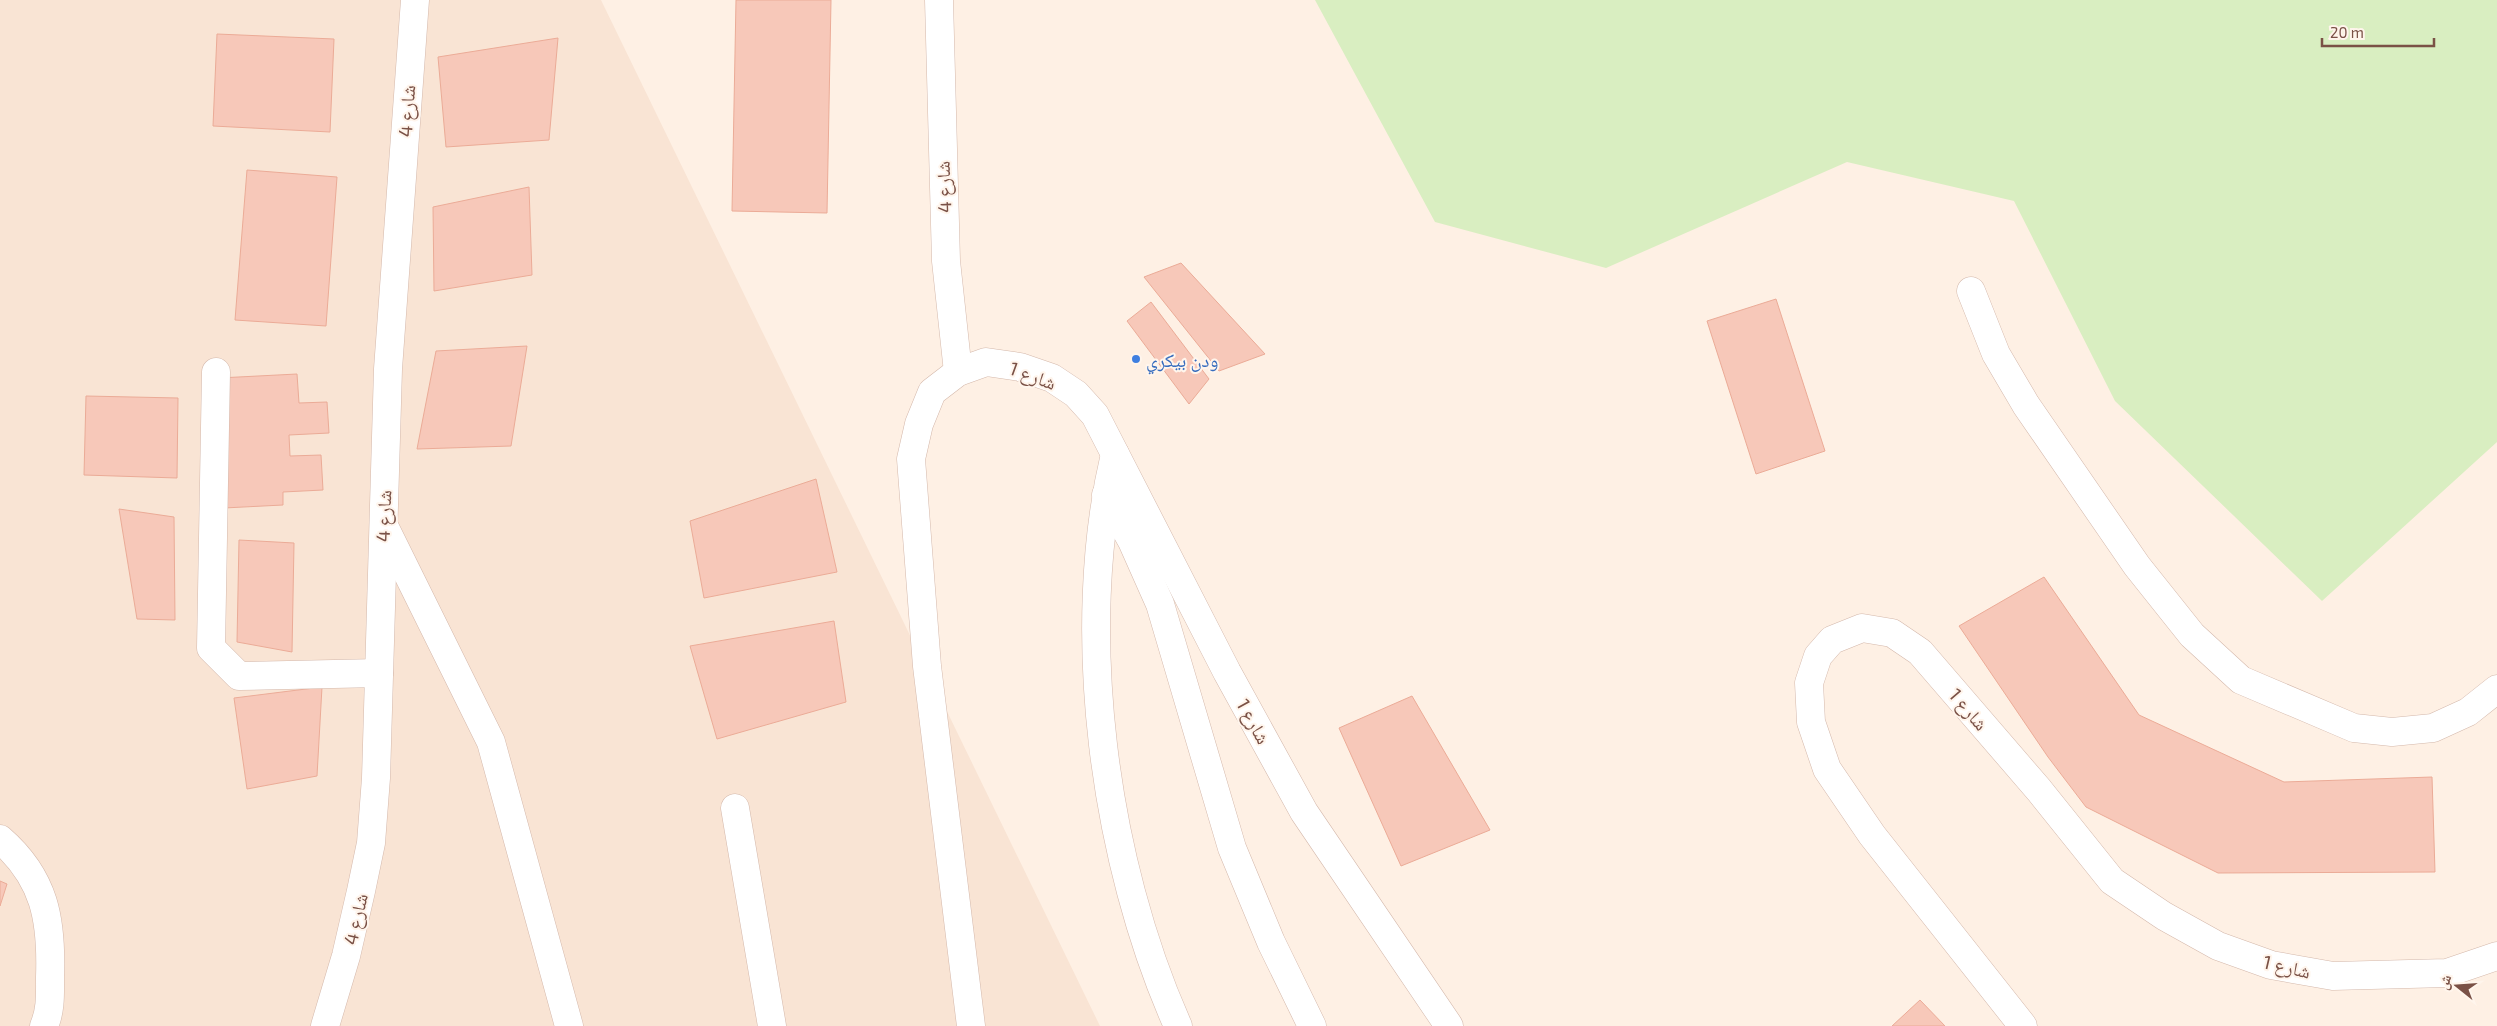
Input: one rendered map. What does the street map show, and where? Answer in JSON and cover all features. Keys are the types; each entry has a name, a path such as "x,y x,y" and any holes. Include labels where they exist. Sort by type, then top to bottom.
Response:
{"street":[{"name":"شارع 4","path":"325,1026 346,956 371,842 379,673 388,369 414,0"},
{"name":"شارع 4","path":"939,0 946,261 958,372"},
{"path":"1971,291 1996,354 2021,396 2131,558 2192,635 2241,680 2354,728 2392,732 2433,728 2468,712 2497,689"},
{"name":"شارع 1","path":"971,1026 927,666 911,460 919,424 932,392 958,372 986,362 1020,367 1052,378 1076,394 1095,415 1227,672 1304,812 1449,1026"},
{"path":"216,372 211,648 239,676 379,673"},
{"path":"1115,454 1106,495 1096,589 1096,646 1103,739 1119,848 1148,953 1178,1026"},
{"path":"1106,495 1132,541 1160,604 1232,848 1271,942 1312,1026"},
{"path":"383,524 491,742 569,1026"},
{"name":"شارع 1","path":"2023,1026 1872,835 1826,769 1811,722 1810,683 1818,656 1832,640 1862,628 1892,632 1920,652 2039,790 2112,881 2164,916 2218,946 2271,965 2333,976 2447,973 2497,956"},
{"path":"735,808 772,1026"},
{"path":"0,839 32,874 44,901 52,946 49,1014 44,1026"}],"shaded area":[{"path":"0,0 601,0 1100,1026 0,1026"}],"green space":[{"path":"1315,0 2497,0 2497,442 2322,601 2115,401 2014,201 1847,162 1606,268 1435,222"}],"building":[{"path":"736,0 831,0 827,213 732,211"},
{"path":"217,34 334,39 330,132 213,126"},
{"path":"558,38 549,140 446,147 438,57"},
{"path":"247,170 337,177 326,326 235,320"},
{"path":"529,187 532,275 434,291 433,207"},
{"path":"1181,263 1265,354 1219,371 1144,277"},
{"path":"1776,299 1825,451 1756,474 1707,321"},
{"path":"1151,302 1209,379 1189,404 1127,321"},
{"path":"527,346 511,446 417,449 436,351"},
{"path":"297,374 299,403 327,402 329,433 289,435 290,456 321,455 323,490 283,492 283,505 224,508 219,378"},
{"path":"86,396 178,398 177,478 84,475"},
{"path":"816,479 837,572 704,598 690,521"},
{"path":"119,509 174,517 175,620 137,619"},
{"path":"239,540 294,543 292,652 237,642"},
{"path":"2044,577 2139,715 2284,782 2432,777 2435,872 2218,873 2086,807 2048,757 1959,626"},
{"path":"834,621 846,702 717,739 690,646"},
{"path":"322,687 317,776 247,789 234,698"},
{"path":"1412,696 1490,830 1401,866 1339,728"},
{"path":"0,881 7,884 0,906"},
{"path":"1920,1000 1945,1026 1892,1026"}],"place":[{"name":"ودن بيكري","path":"1136,359"}]}
